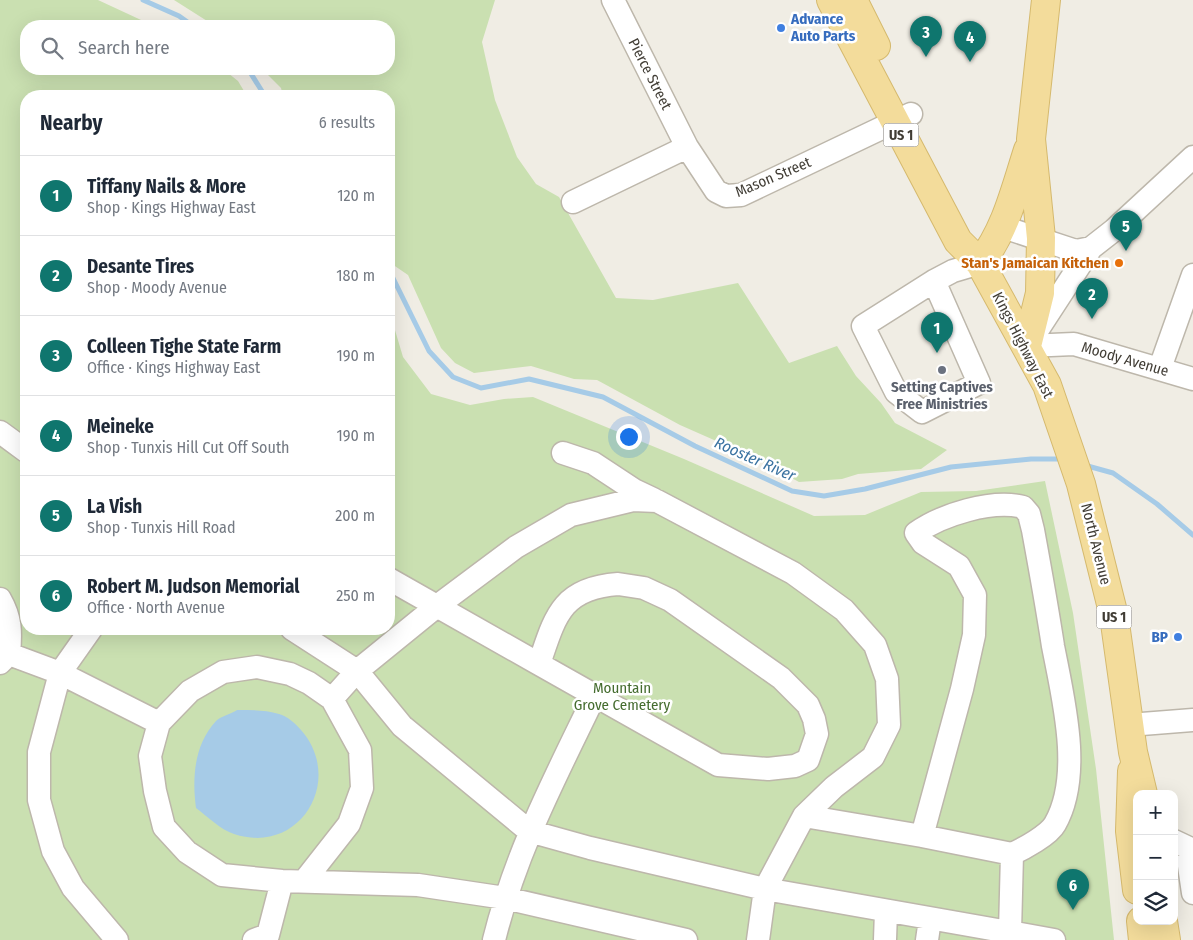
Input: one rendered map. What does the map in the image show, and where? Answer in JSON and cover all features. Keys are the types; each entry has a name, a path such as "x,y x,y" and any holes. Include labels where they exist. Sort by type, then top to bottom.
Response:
{"main road":[{"name":"Kings Highway East","path":"831,0 972,230 980,264 1027,346 1051,396 1081,484"},
{"name":"Kings Highway East","path":"853,0 903,118"},
{"path":"980,264 995,244 1003,227 1031,139 1046,0"},
{"path":"1027,346 1040,294 1041,238 1031,139"},
{"name":"North Avenue","path":"1081,484 1114,616 1131,739 1142,790"},
{"name":"North Avenue","path":"1131,739 1130,831 1136,880"},
{"path":"1141,925 1143,940"},
{"path":"1164,925 1166,940"}],"street":[{"name":"Pierce Street","path":"613,0 687,147"},
{"name":"Mason Street","path":"687,147 716,191 726,196 741,195 903,118"},
{"path":"573,202 687,147"},
{"path":"1027,346 1091,248 1191,162"},
{"path":"1003,227 1076,251 1091,248"},
{"path":"934,281 979,383 922,412 896,392 863,326 934,281 954,271 980,264"},
{"path":"1160,368 1193,276"},
{"name":"Moody Avenue","path":"1027,346 1074,344 1193,379"},
{"path":"0,432 20,447"},
{"path":"563,453 593,463 634,490 793,573 844,610 875,645 887,678 889,726 872,757 834,787 804,816 765,889 758,940"},
{"path":"332,699 357,671 437,606 516,547 571,515 632,500 657,501"},
{"path":"804,816 922,836 1012,854 1025,849 1054,826 1066,795 1069,756 1064,707 1033,530 1029,514 1023,507 1001,505 948,515 930,523 916,533 924,543 959,566 975,595 974,635 962,688 922,836"},
{"path":"395,582 594,697 718,765 768,769 795,766 808,760 817,734 808,705 782,678 670,600 644,588 618,584 600,585 584,590 563,606 554,621 539,664"},
{"path":"0,599 9,614 4,658 60,673 159,723"},
{"path":"87,635 60,673 39,752 39,800 53,851 73,888 117,940"},
{"path":"301,635 357,671 402,726 530,831 590,848 765,889 886,911 928,930 1054,940"},
{"path":"305,880 349,824 362,788 360,750 332,699 290,674 257,667 224,672 190,691 159,723 150,756 155,791 164,827 187,852 222,875 282,881 305,880 418,885 505,898 686,940"},
{"path":"494,940 505,898 530,831 594,697"},
{"path":"1131,739 1193,720"},
{"path":"1178,843 1193,851 1188,859 1193,893"},
{"path":"1009,937 1012,854"},
{"path":"265,938 282,881"},
{"path":"885,940 886,911"}],"green space":[{"name":"Mountain Grove Cemetery","path":"0,0 98,0 141,20 20,20 20,75 230,75 238,81 243,90 20,90 20,635 395,635 395,330 403,357 431,394 470,405 504,399 533,397 684,459 814,516 865,515 921,492 976,491 1045,481 1073,613 1096,769 1114,940 0,940"},
{"path":"174,0 495,0 482,42 495,100 517,157 536,184 559,197 616,298 653,300 738,283 789,363 837,346 856,376 881,403 895,423 947,450 921,469 858,474 842,479 799,482 757,459 680,425 597,380 574,379 531,366 474,373 455,363 441,348 408,275 395,266 395,90 282,90 268,75 395,75 395,20 206,20"}],"water":[{"path":"237,710 264,711 285,716 301,730 313,750 318,770 317,791 309,809 296,824 278,834 258,838 234,834 219,826 196,808 194,785 196,762 203,740 216,721"}],"waterway":[{"name":"Rooster River","path":"143,0 185,20"},
{"name":"Rooster River","path":"252,75 261,90"},
{"name":"Rooster River","path":"395,282 429,351 453,377 481,388 529,379 603,397 695,446 792,491 824,496 865,489 951,467 1031,459 1063,459"},
{"name":"Rooster River","path":"1084,465 1113,473 1157,504 1193,535"}],"place":[{"name":"Advance Auto Parts","path":"781,28"},
{"name":"Colleen Tighe State Farm","path":"926,57"},
{"name":"Meineke","path":"970,62"},
{"name":"La Vish","path":"1126,251"},
{"name":"Stan's Jamaican Kitchen","path":"1119,263"},
{"name":"Desante Tires","path":"1092,319"},
{"name":"Tiffany Nails & More","path":"937,353"},
{"name":"Setting Captives Free Ministries","path":"942,370"},
{"name":"BP","path":"1178,637"},
{"name":"Robert M. Judson Memorial","path":"1073,910"}]}
